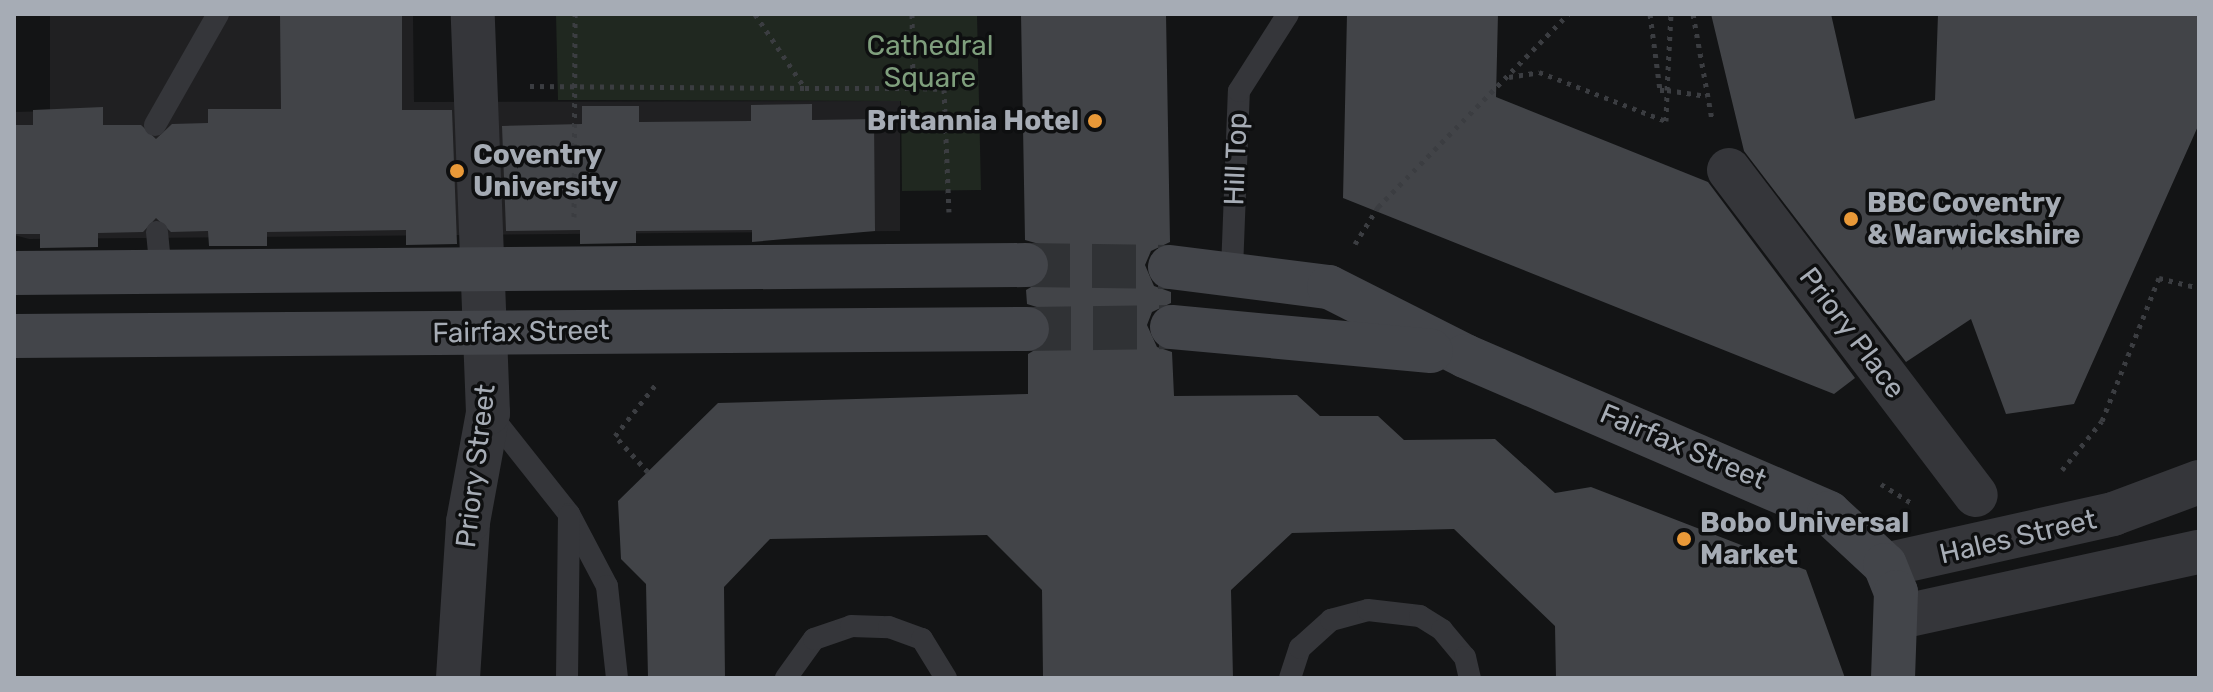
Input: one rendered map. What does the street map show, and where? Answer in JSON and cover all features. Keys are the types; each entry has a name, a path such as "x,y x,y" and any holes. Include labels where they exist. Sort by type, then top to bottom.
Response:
{"street":[{"name":"Priory Street","path":"458,678 464,550 488,413 488,332 481,272 473,14"},
{"name":"Priory Place","path":"1729,170 1976,495"},
{"path":"14,273 159,253 481,272 1026,265"},
{"name":"Fairfax Street","path":"1170,267 1232,270 1329,287 1465,356 1774,485 1829,513 1885,565"},
{"name":"Fairfax Street","path":"1172,327 1465,356"},
{"name":"Fairfax Street","path":"14,336 1027,329"},
{"name":"Hales Street","path":"1885,565 2113,514 2199,482"},
{"name":"Hales Street","path":"1900,617 2199,552"},
{"path":"1885,565 1900,617 1893,678"}],"lane":[{"path":"155,125 218,14"},
{"name":"Hill Top","path":"1232,270 1239,91 1288,14"},
{"path":"488,413 569,514 607,586 617,678"},
{"path":"567,678 569,514"},
{"path":"1290,678 1300,648 1331,620 1368,610 1420,616 1442,630 1465,657 1470,678"},
{"path":"786,678 814,639 851,626 889,627 922,639 946,678"}],"path":[{"path":"574,230 575,14"},
{"path":"755,14 805,88"},
{"path":"912,14 913,88"},
{"path":"1351,251 1378,207 1568,14"},
{"path":"1650,14 1660,90 1707,96"},
{"path":"1509,77 1539,72 1666,121 1671,14"},
{"path":"1693,14 1707,96 1729,170"},
{"path":"522,86 944,89 949,225"},
{"path":"1976,495 2063,470 2102,421 2159,278 2199,288"}],"shaded area":[{"name":"Coventry University","path":"50,14 413,14 414,102 900,101 900,231 29,239 14,235 14,112 50,111"}],"green space":[{"name":"Cathedral Square","path":"556,14 977,14 981,190 902,191 901,101 558,100"}],"building":[{"path":"280,14 402,14 402,110 452,110 457,244 406,245 406,230 267,232 267,246 209,246 208,231 171,232 156,218 143,232 98,233 98,247 40,248 40,234 14,234 14,125 33,125 33,110 103,107 103,125 141,125 156,139 172,124 208,123 208,109 281,109"},
{"path":"1021,14 1166,14 1170,242 1151,251 1145,265 1154,286 1171,292 1171,303 1152,312 1147,325 1157,347 1172,352 1174,396 1297,395 1320,416 1378,416 1404,440 1495,439 1555,493 1591,487 1806,570 1845,678 1556,678 1555,626 1454,529 1292,533 1231,590 1233,678 1043,678 1042,590 987,535 770,539 724,587 725,678 648,678 646,584 621,559 618,501 718,403 1028,394 1028,354 1048,342 1052,328 1040,308 1027,304 1026,290 1047,278 1051,264 1039,244 1025,240"},
{"path":"1347,14 1498,14 1496,97 1708,182 1855,378 1834,394 1343,198"},
{"path":"1711,14 1831,14 1855,119 1935,100 1938,14 2199,14 2199,124 2074,404 2006,414 1971,319 1906,362 1744,151"},
{"path":"812,104 812,120 874,119 875,231 752,242 752,230 636,231 636,243 580,244 580,230 506,231 502,126 582,124 582,106 639,106 639,122 751,121 751,105"}],"tunnel":[{"path":"1026,265 1170,267"},
{"path":"1027,329 1172,327"}],"place":[{"name":"Britannia Hotel","path":"1095,121"},
{"name":"Coventry University","path":"457,171"},
{"name":"BBC Coventry & Warwickshire","path":"1851,219"},
{"name":"Bobo Universal Market","path":"1684,539"}]}
